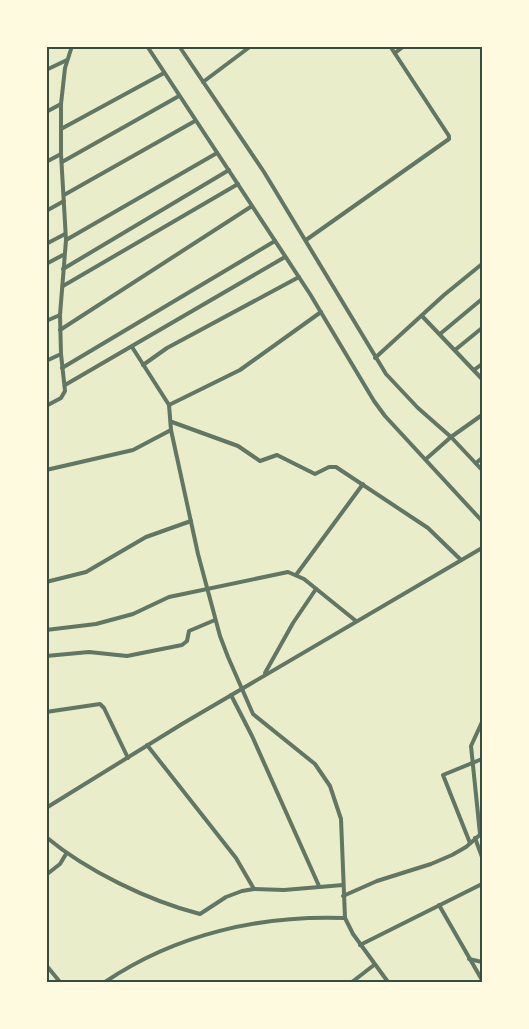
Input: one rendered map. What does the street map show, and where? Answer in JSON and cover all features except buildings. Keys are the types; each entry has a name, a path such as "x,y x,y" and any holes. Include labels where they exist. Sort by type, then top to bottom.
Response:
{"street":[{"path":"46,406 61,398 65,391 60,315 66,240 60,129 61,104 72,46"},
{"path":"147,46 299,277 374,401 385,416 483,521"},
{"path":"186,46 180,48 264,172 386,374 483,470"},
{"path":"202,82 251,46"},
{"path":"306,240 449,139 390,46"},
{"path":"395,53 404,46"},
{"path":"46,70 68,60"},
{"path":"60,129 164,73"},
{"path":"62,162 179,96"},
{"path":"46,112 61,104"},
{"path":"64,195 195,121"},
{"path":"66,240 217,153"},
{"path":"46,162 61,154"},
{"path":"63,269 229,170"},
{"path":"62,287 238,184"},
{"path":"46,211 65,201"},
{"path":"60,330 252,206"},
{"path":"46,244 65,234"},
{"path":"62,368 275,241"},
{"path":"46,264 64,255"},
{"path":"65,385 285,257"},
{"path":"375,358 483,264"},
{"path":"143,365 168,348 299,277"},
{"path":"440,334 483,299"},
{"path":"169,405 240,370 321,312"},
{"path":"46,321 60,315"},
{"path":"422,316 483,379"},
{"path":"454,350 483,328"},
{"path":"132,347 169,405 171,430 207,590 228,657 251,711 257,719 315,764 330,786 341,819 345,918 360,945 388,982"},
{"path":"46,361 61,354"},
{"path":"474,370 483,364"},
{"path":"426,459 451,437 483,415"},
{"path":"172,422 238,446 260,461 277,455 315,474 329,467 336,467 428,528 460,560"},
{"path":"46,470 133,450 171,430"},
{"path":"476,463 483,458"},
{"path":"296,575 363,484"},
{"path":"46,582 86,572 146,537 191,521"},
{"path":"46,808 264,675 483,548"},
{"path":"46,630 96,624 133,614 169,597 288,572 316,589 356,621"},
{"path":"264,675 293,623 316,589"},
{"path":"46,656 89,652 127,656 182,645 187,641 189,631 215,620"},
{"path":"231,695 252,736 319,886"},
{"path":"46,712 100,704 128,758"},
{"path":"343,896 376,881 452,855 481,833 471,746 483,723"},
{"path":"147,745 236,858 254,889"},
{"path":"470,843 443,775 483,759"},
{"path":"46,837 66,854 92,870 140,892 200,914 226,897 254,889 284,890 343,885"},
{"path":"475,838 483,857"},
{"path":"46,875 60,864 66,854"},
{"path":"360,945 483,884"},
{"path":"439,905 483,980"},
{"path":"105,982 166,949 224,929 284,918 345,918"},
{"path":"469,958 483,962"},
{"path":"46,965 60,982"},
{"path":"352,982 374,965"}]}
